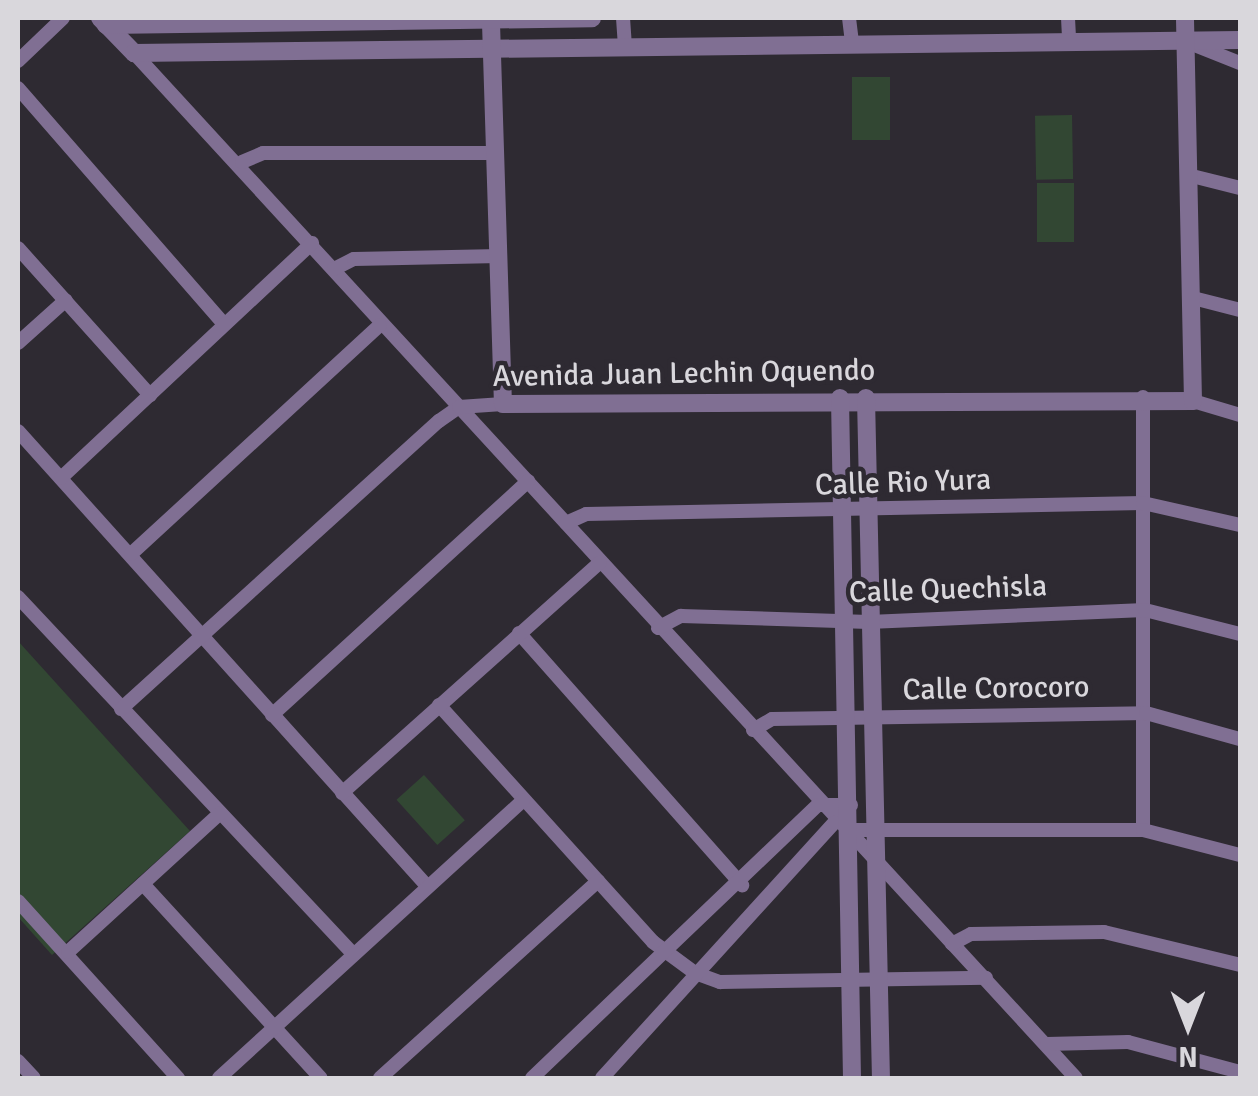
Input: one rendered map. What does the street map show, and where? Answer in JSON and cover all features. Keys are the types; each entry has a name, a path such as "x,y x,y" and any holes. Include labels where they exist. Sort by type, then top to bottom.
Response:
{"street":[{"path":"18,61 63,18"},
{"path":"103,21 171,18 491,23 592,18"},
{"path":"170,46 171,18"},
{"path":"624,18 625,44"},
{"path":"849,18 852,42"},
{"path":"1068,18 1069,40"},
{"path":"1184,18 1197,300 1192,402"},
{"path":"395,20 397,48"},
{"path":"103,21 242,162 380,325 528,481 818,806 878,857 1076,1078"},
{"path":"491,23 502,404"},
{"path":"134,53 170,46 492,49 625,44 1240,40"},
{"path":"1186,42 1240,63"},
{"path":"18,88 224,324"},
{"path":"242,162 263,154 496,154"},
{"path":"1192,176 1240,188"},
{"path":"62,478 312,244"},
{"path":"18,248 150,395"},
{"path":"334,269 354,259 500,256"},
{"path":"18,343 66,300"},
{"path":"1197,300 1240,310"},
{"path":"131,554 380,325"},
{"path":"840,398 844,717 851,805 845,831 852,1078"},
{"name":"Avenida Juan Lechin Oquendo","path":"122,709 459,407 840,398 1144,398 1192,402 1240,415"},
{"path":"866,398 881,1078"},
{"path":"1144,398 1144,830"},
{"path":"18,431 131,554 198,638 427,886"},
{"path":"272,715 528,481"},
{"name":"Calle Rio Yura","path":"566,523 586,514 840,514 1144,503 1240,526"},
{"path":"342,794 600,562"},
{"path":"18,598 353,954"},
{"name":"Calle Quechisla","path":"658,628 681,616 870,622 1145,610 1240,634"},
{"path":"519,633 742,885"},
{"path":"438,705 666,953 695,973 720,982 880,984 986,978"},
{"name":"Calle Corocoro","path":"753,730 772,719 1146,713 1240,739"},
{"path":"219,1078 523,800"},
{"path":"532,1078 742,885 818,806 851,805"},
{"path":"68,952 220,813"},
{"path":"602,1078 695,973 845,831 1144,830 1240,855"},
{"path":"380,1078 598,881"},
{"path":"142,884 322,1078"},
{"path":"18,901 178,1078"},
{"path":"952,944 971,934 1104,932 1240,966"},
{"path":"1047,1044 1128,1042 1240,1072"},
{"path":"18,1060 33,1078"}],"green space":[{"path":"852,77 890,77 890,140 852,140"},
{"path":"1072,115 1073,179 1036,180 1035,116"},
{"path":"1037,183 1074,183 1074,242 1037,242"},
{"path":"18,641 190,831 52,955 18,917"},
{"path":"424,775 465,820 437,845 397,800"}]}
